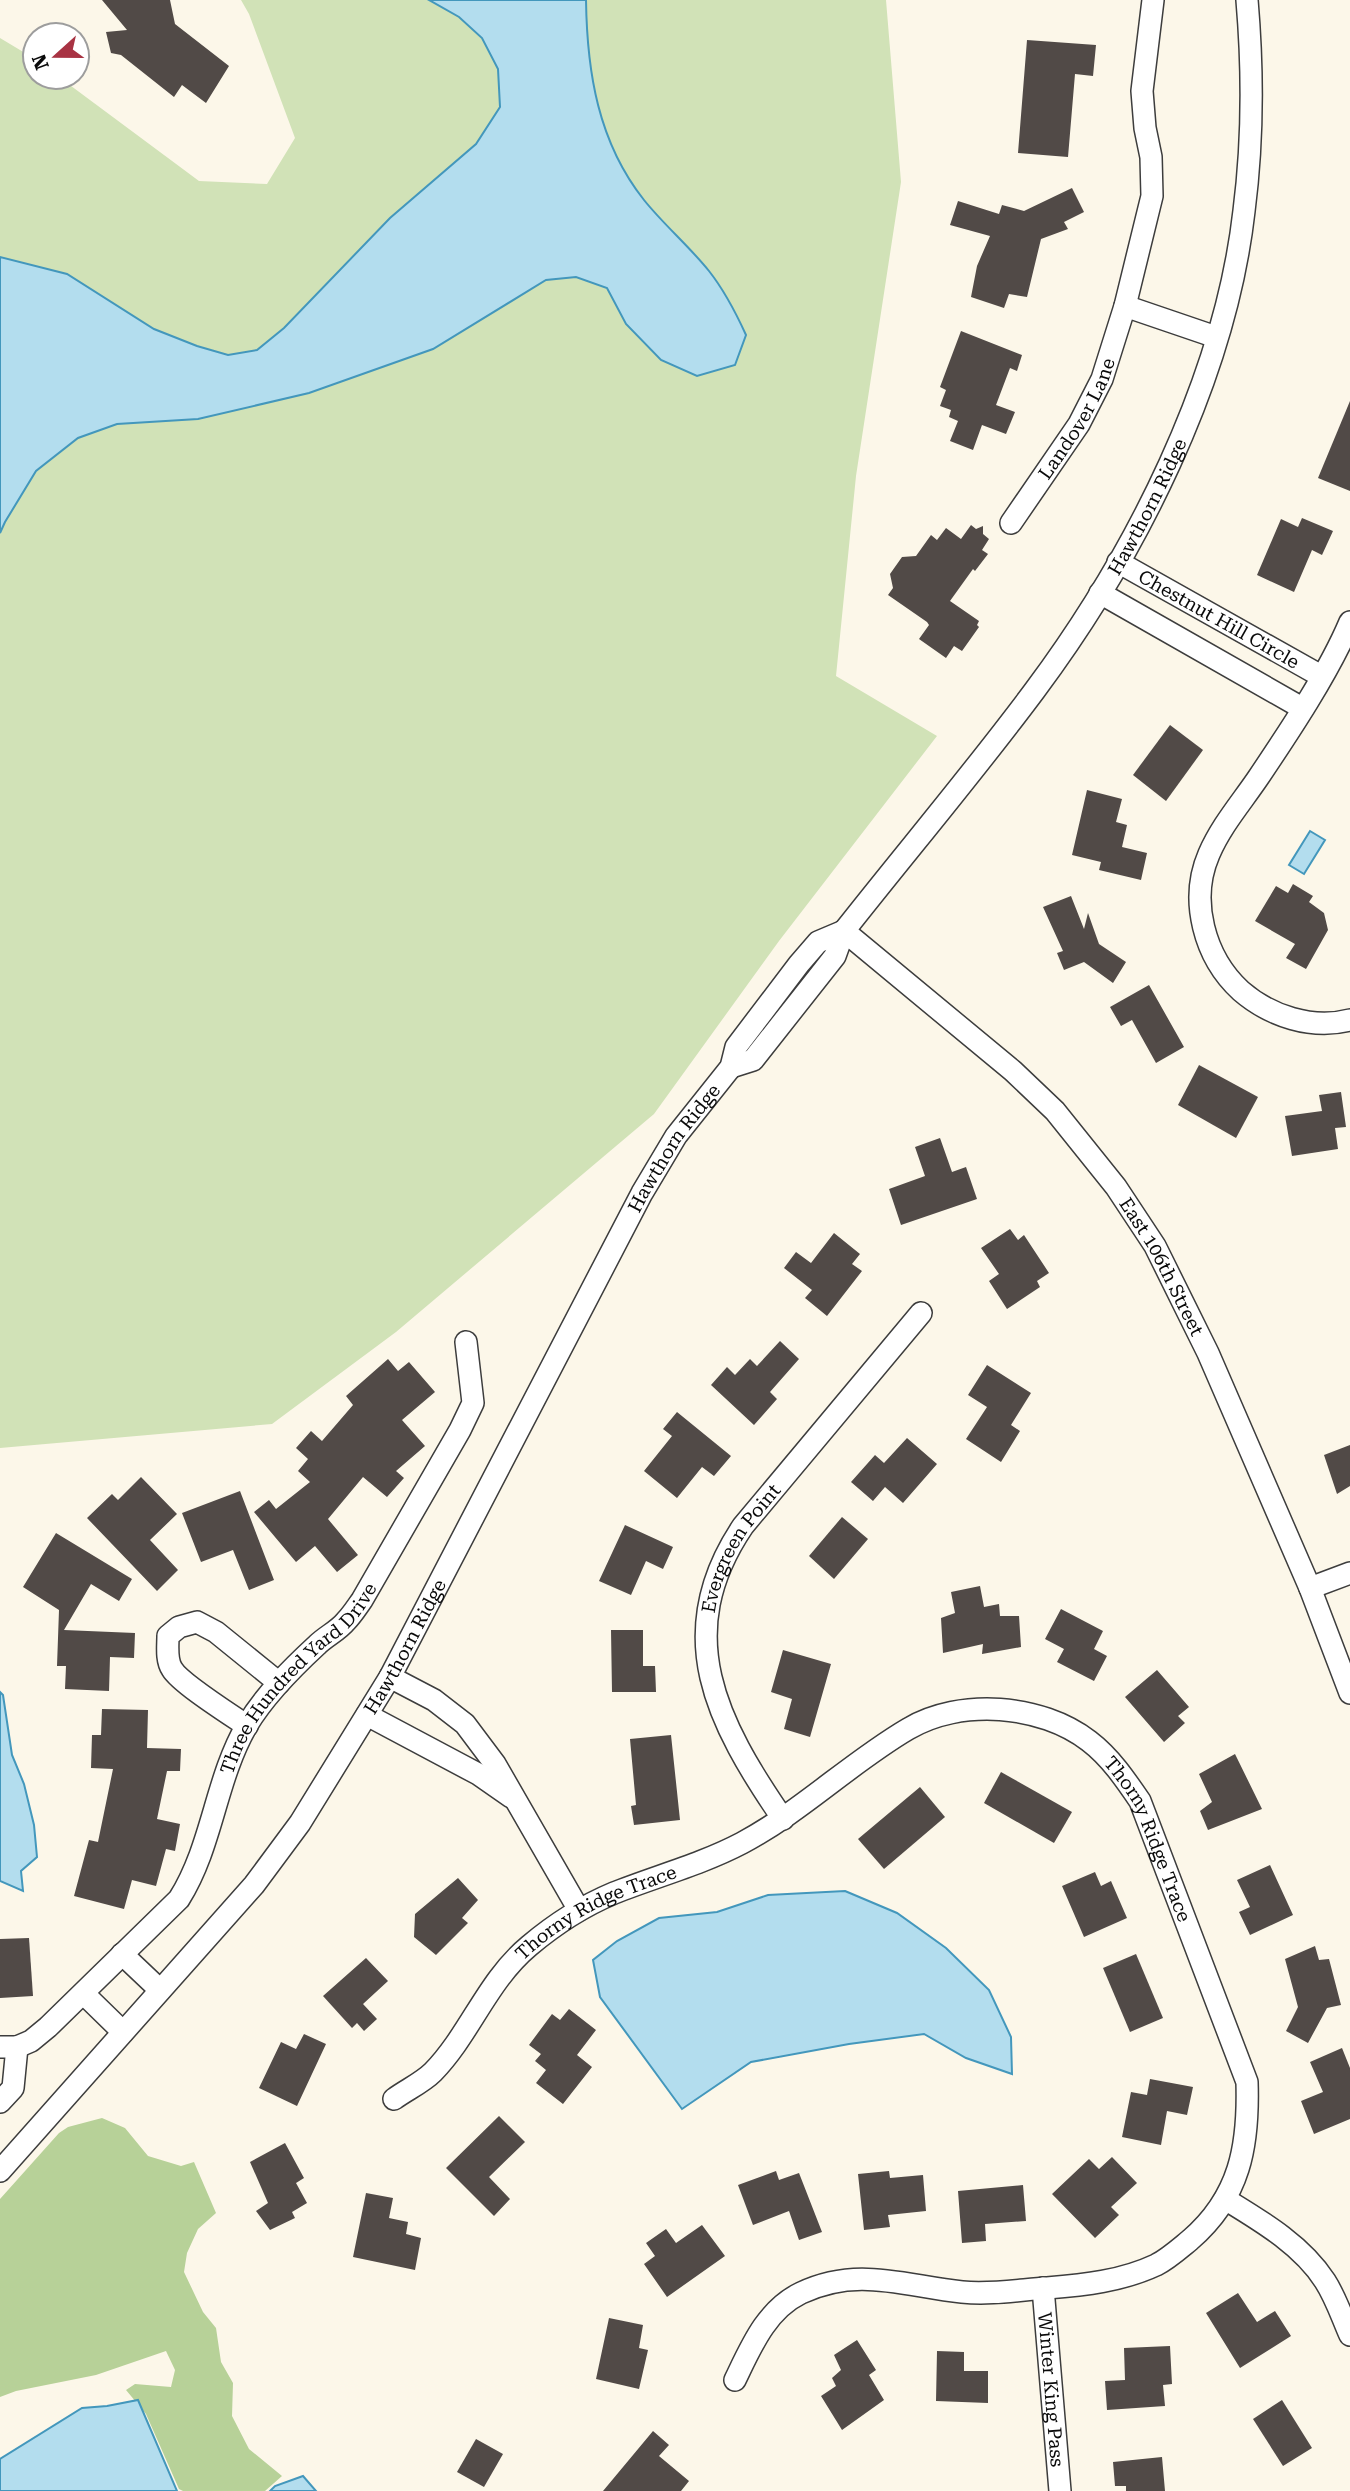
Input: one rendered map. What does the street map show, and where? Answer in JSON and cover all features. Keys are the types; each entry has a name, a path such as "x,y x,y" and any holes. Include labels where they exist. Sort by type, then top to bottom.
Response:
{"street":[{"name":"Landover Lane","path":"1011,523 1079,424 1102,379 1125,306 1152,196 1151,157 1142,91 1153,0"},
{"name":"Hawthorn Ridge","path":"0,2171 254,1885 300,1823 390,1677 642,1193 676,1136 731,1068 752,1060 835,956 844,931 1035,690 1118,562 1151,504 1200,391 1235,266 1244,212 1252,115 1247,0"},
{"path":"1125,306 1216,337"},
{"name":"Chestnut Hill Circle","path":"1118,562 1321,676"},
{"name":"Chestnut Hill Circle","path":"1100,593 1302,708"},
{"name":"Chestnut Hill Circle","path":"1350,622 1302,708 1258,778 1226,822 1209,855 1202,880 1200,906 1203,928 1220,966 1233,983 1251,999 1269,1011 1293,1019 1321,1023 1350,1020"},
{"name":"East 106th Street","path":"844,931 1030,1087 1055,1111 1116,1186 1155,1246 1182,1298 1310,1588 1350,1693"},
{"name":"Evergreen Point","path":"783,1819 755,1779 733,1740 716,1700 708,1663 706,1623 713,1583 732,1542 743,1526 921,1312"},
{"name":"Three Hundred Yard Drive","path":"0,2102 13,2088 8,2047 31,2041 84,1994 179,1899 191,1880 202,1855 223,1781 247,1726 265,1699 320,1642 345,1623 362,1600 447,1455 473,1403 466,1342"},
{"path":"1310,1588 1350,1573"},
{"path":"247,1726 172,1669 167,1654 168,1636 179,1627 197,1622 216,1632 279,1684"},
{"path":"390,1677 434,1700 465,1724 495,1764 579,1910"},
{"name":"Thorny Ridge Trace","path":"394,2099 432,2074 453,2048 507,1967 559,1922 612,1894 726,1852 783,1819 909,1727 956,1711 1007,1709 1057,1723 1088,1740 1119,1771 1140,1801 1247,2082 1245,2146 1239,2170 1225,2199 1196,2235 1156,2265 1112,2280 1043,2288 965,2292 897,2280 866,2278 826,2284 799,2294 775,2311 756,2336 735,2380"},
{"path":"367,1715 478,1774 515,1800"},
{"path":"122,1954 160,1990"},
{"path":"84,1994 122,2032"},
{"path":"1225,2199 1257,2218 1307,2259 1336,2300 1350,2335"},
{"name":"Winter King Pass","path":"1043,2288 1060,2491"}],"green space":[{"path":"241,0 886,0 901,182 856,476 836,676 937,736 779,941 654,1114 396,1332 272,1424 0,1448 0,38 21,51 21,91 78,91 199,181 267,184 295,138 249,14"},
{"path":"102,2118 125,2128 148,2156 181,2166 194,2162 216,2213 198,2229 187,2253 184,2272 203,2312 216,2328 221,2362 233,2383 232,2416 249,2449 282,2476 265,2491 179,2489 146,2414 126,2390 135,2384 171,2387 175,2370 166,2351 96,2375 16,2391 0,2397 0,2199 59,2133 68,2127"}],"water":[{"path":"429,0 586,0 593,80 606,130 628,178 644,200 709,271 729,302 746,335 735,365 697,376 661,360 626,324 607,288 576,277 546,280 433,349 309,393 198,419 117,424 78,438 36,471 0,533 0,257 67,274 154,329 197,346 228,355 257,350 284,328 390,218 476,144 500,107 498,69 482,38 459,17"},
{"path":"1310,831 1325,840 1304,874 1289,865"},
{"path":"0,1692 3,1695 12,1755 24,1784 34,1825 37,1857 21,1871 23,1891 0,1881"},
{"path":"845,1891 897,1913 946,1948 989,1990 1011,2037 1012,2074 966,2058 924,2034 849,2044 751,2062 682,2109 600,1997 593,1960 617,1941 659,1918 717,1912 768,1895"},
{"path":"138,2400 177,2491 0,2491 0,2459 82,2408"},
{"path":"303,2476 316,2491 270,2491 275,2486"}],"building":[{"path":"102,0 170,0 175,24 229,66 206,103 182,85 174,97 121,55 111,53 106,32 127,30"},
{"path":"1027,40 1096,45 1093,76 1075,74 1068,157 1018,153"},
{"path":"1072,188 1084,212 1064,222 1068,229 1041,239 1027,297 1009,294 1004,308 971,297 977,266 990,236 950,225 958,201 999,214 1002,205 1024,211"},
{"path":"961,331 1022,355 1017,371 1010,368 996,405 1015,412 1006,434 982,425 973,450 950,441 958,421 949,417 951,410 940,406 946,390 940,387"},
{"path":"1350,401 1350,491 1318,478"},
{"path":"1302,518 1333,531 1322,555 1312,550 1294,592 1257,575 1281,519 1298,527"},
{"path":"971,525 976,529 983,526 983,534 989,539 982,550 988,554 975,571 973,569 950,601 979,621 979,627 962,651 954,646 946,658 919,639 929,625 927,622 888,595 893,588 890,574 902,557 916,556 931,535 937,540 946,528 961,539"},
{"path":"1170,725 1203,750 1166,801 1133,775"},
{"path":"1087,790 1122,799 1116,822 1127,825 1122,847 1147,853 1141,880 1099,870 1101,862 1072,855"},
{"path":"1293,884 1313,896 1309,902 1324,913 1328,930 1306,969 1286,958 1295,944 1255,921 1276,886 1288,893"},
{"path":"1071,896 1084,929 1088,913 1099,944 1126,962 1113,983 1084,962 1064,970 1057,953 1063,951 1043,907"},
{"path":"1149,985 1184,1047 1156,1063 1132,1020 1121,1026 1110,1007"},
{"path":"1199,1065 1258,1097 1236,1138 1178,1105"},
{"path":"1341,1092 1346,1127 1335,1128 1338,1149 1292,1156 1285,1116 1322,1111 1319,1095"},
{"path":"940,1138 952,1172 966,1167 977,1199 901,1225 889,1189 925,1176 915,1147"},
{"path":"1010,1229 1018,1240 1024,1235 1049,1273 1037,1281 1040,1287 1007,1309 989,1281 999,1274 981,1248"},
{"path":"834,1233 860,1254 852,1264 862,1271 827,1316 805,1298 812,1290 784,1268 796,1252 811,1263"},
{"path":"780,1341 799,1359 770,1392 777,1399 754,1425 711,1385 727,1367 735,1375 750,1359 757,1366"},
{"path":"388,1359 398,1371 409,1362 435,1392 402,1420 425,1446 396,1471 404,1478 387,1497 363,1477 328,1519 358,1555 337,1572 315,1546 296,1562 254,1512 269,1500 276,1509 310,1482 298,1471 308,1459 296,1448 311,1431 322,1441 353,1405 346,1396"},
{"path":"987,1365 1031,1393 1011,1425 1020,1431 1001,1462 966,1439 987,1407 968,1395"},
{"path":"677,1412 731,1456 714,1476 702,1467 677,1498 644,1471 672,1436 663,1429"},
{"path":"907,1438 937,1464 903,1503 885,1487 873,1501 851,1482 875,1455 884,1463"},
{"path":"1350,1445 1350,1486 1337,1494 1324,1455"},
{"path":"141,1477 177,1514 150,1540 178,1570 157,1591 87,1518 112,1494 118,1500"},
{"path":"240,1491 274,1580 249,1590 233,1550 201,1562 182,1513"},
{"path":"842,1517 868,1539 834,1579 809,1556"},
{"path":"625,1525 673,1547 663,1569 646,1561 631,1595 599,1581"},
{"path":"56,1533 132,1579 119,1601 91,1584 64,1630 135,1633 134,1658 110,1657 109,1691 65,1689 66,1666 57,1666 59,1610 23,1587"},
{"path":"980,1586 984,1607 999,1604 1000,1616 1019,1616 1021,1647 982,1654 983,1644 943,1653 941,1618 955,1613 951,1592"},
{"path":"1061,1609 1103,1631 1094,1649 1107,1656 1094,1681 1057,1662 1064,1649 1045,1639"},
{"path":"611,1630 643,1630 643,1666 655,1666 656,1692 612,1692"},
{"path":"783,1650 831,1664 810,1737 784,1729 792,1699 771,1692"},
{"path":"1157,1670 1189,1707 1178,1716 1185,1723 1164,1742 1125,1697"},
{"path":"102,1709 148,1710 147,1748 181,1749 180,1771 167,1771 157,1819 180,1824 175,1851 166,1849 156,1886 132,1880 124,1909 74,1896 89,1840 98,1842 113,1769 91,1768 92,1735 101,1735"},
{"path":"671,1735 680,1820 634,1825 631,1806 636,1805 630,1739"},
{"path":"1235,1754 1262,1809 1208,1830 1200,1811 1212,1802 1199,1774"},
{"path":"1001,1772 1072,1812 1054,1843 984,1803"},
{"path":"920,1787 945,1817 884,1869 858,1839"},
{"path":"1270,1865 1293,1915 1250,1935 1239,1912 1250,1907 1237,1880"},
{"path":"1095,1872 1101,1886 1111,1881 1127,1918 1084,1937 1062,1886"},
{"path":"458,1878 478,1900 462,1918 468,1923 436,1955 414,1937 415,1914"},
{"path":"29,1938 33,1996 0,1998 0,1939"},
{"path":"1315,1946 1319,1960 1329,1959 1341,2005 1327,2008 1308,2043 1286,2031 1298,2007 1285,1959"},
{"path":"1136,1954 1163,2018 1130,2032 1103,1968"},
{"path":"366,1958 388,1981 363,2004 377,2019 364,2031 357,2023 352,2028 323,1996"},
{"path":"569,2009 596,2030 577,2055 592,2067 563,2104 536,2083 546,2070 535,2061 541,2054 529,2045 552,2014 560,2020"},
{"path":"304,2034 326,2044 297,2106 259,2088 281,2042 296,2049"},
{"path":"1342,2048 1350,2068 1350,2119 1314,2134 1301,2101 1323,2092 1310,2062"},
{"path":"1150,2079 1193,2087 1187,2115 1167,2111 1161,2145 1122,2137 1131,2092 1147,2095"},
{"path":"499,2116 525,2142 489,2177 510,2199 494,2216 446,2168"},
{"path":"285,2143 304,2178 296,2183 307,2203 292,2212 295,2218 270,2230 256,2211 268,2203 250,2162"},
{"path":"1112,2157 1137,2183 1111,2207 1119,2215 1095,2238 1052,2194 1089,2159 1099,2169"},
{"path":"776,2171 779,2180 799,2173 822,2232 799,2240 789,2211 753,2225 738,2185"},
{"path":"889,2171 890,2178 923,2175 926,2211 888,2215 890,2227 864,2230 858,2174"},
{"path":"1023,2185 1026,2221 985,2224 986,2241 962,2243 958,2191"},
{"path":"366,2193 393,2198 389,2218 408,2222 406,2234 421,2238 415,2270 353,2257"},
{"path":"702,2225 725,2256 667,2297 644,2264 655,2256 646,2243 666,2229 676,2243"},
{"path":"1238,2293 1257,2322 1275,2311 1291,2336 1240,2368 1206,2313"},
{"path":"609,2318 643,2325 639,2348 648,2350 639,2389 596,2379"},
{"path":"857,2340 876,2370 869,2375 884,2400 842,2430 821,2396 836,2386 832,2378 841,2370 834,2355"},
{"path":"1170,2346 1172,2384 1163,2385 1165,2406 1107,2410 1105,2381 1125,2380 1124,2348"},
{"path":"937,2351 964,2352 964,2371 988,2371 988,2403 936,2401"},
{"path":"1282,2400 1312,2448 1283,2466 1253,2419"},
{"path":"653,2431 669,2445 659,2456 689,2481 681,2491 603,2491"},
{"path":"476,2439 503,2454 484,2487 457,2472"},
{"path":"1162,2457 1165,2491 1126,2491 1126,2486 1115,2486 1113,2462"}]}
